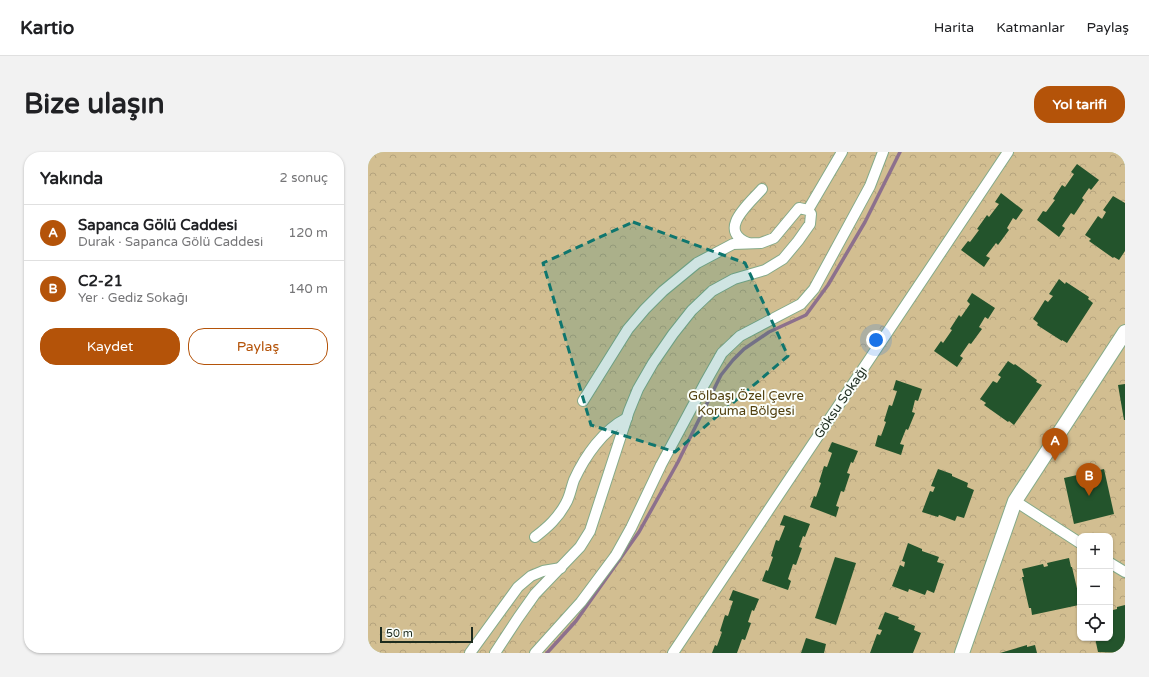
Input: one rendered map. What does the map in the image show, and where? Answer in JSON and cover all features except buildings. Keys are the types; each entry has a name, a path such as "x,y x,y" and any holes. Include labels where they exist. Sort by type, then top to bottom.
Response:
{"street":[{"path":"808,210 842,152"},
{"path":"535,653 581,602 616,554 631,528 661,465 722,353 740,336 801,304 814,289 870,186 883,152"},
{"name":"Göksu Sokağı","path":"673,653 1008,152"},
{"path":"748,243 736,236 734,230 735,222 762,189"},
{"path":"495,653 535,594 561,568 580,546 590,531 638,389 653,363 673,334 692,310 712,291 734,279 765,270 783,259 810,224 811,214 808,210 799,208 774,238 761,243 734,244 714,253 697,263 663,291 628,328 583,400"},
{"path":"962,653 1015,501 1125,332"},
{"path":"535,537 554,522 559,515 567,502 574,481 588,455 608,431 616,424 627,418"},
{"path":"1015,501 1077,541"},
{"path":"1113,565 1125,572"},
{"path":"470,653 518,587 531,576 543,571 561,568"}],"highlighted area":[{"path":"633,222 745,263 788,356 675,452 591,425 543,263"}],"green space":[{"name":"Gölbaşı Özel Çevre Koruma Bölgesi","path":"368,152 1125,152 1125,653 368,653"}],"waterway":[{"path":"547,653 576,621 639,532 678,462 721,375 744,349 769,332 806,315 828,285 865,222 900,152"}],"place":[{"name":"Sapanca Gölü Caddesi","path":"1055,461"},
{"name":"C2-21","path":"1089,496"}]}
